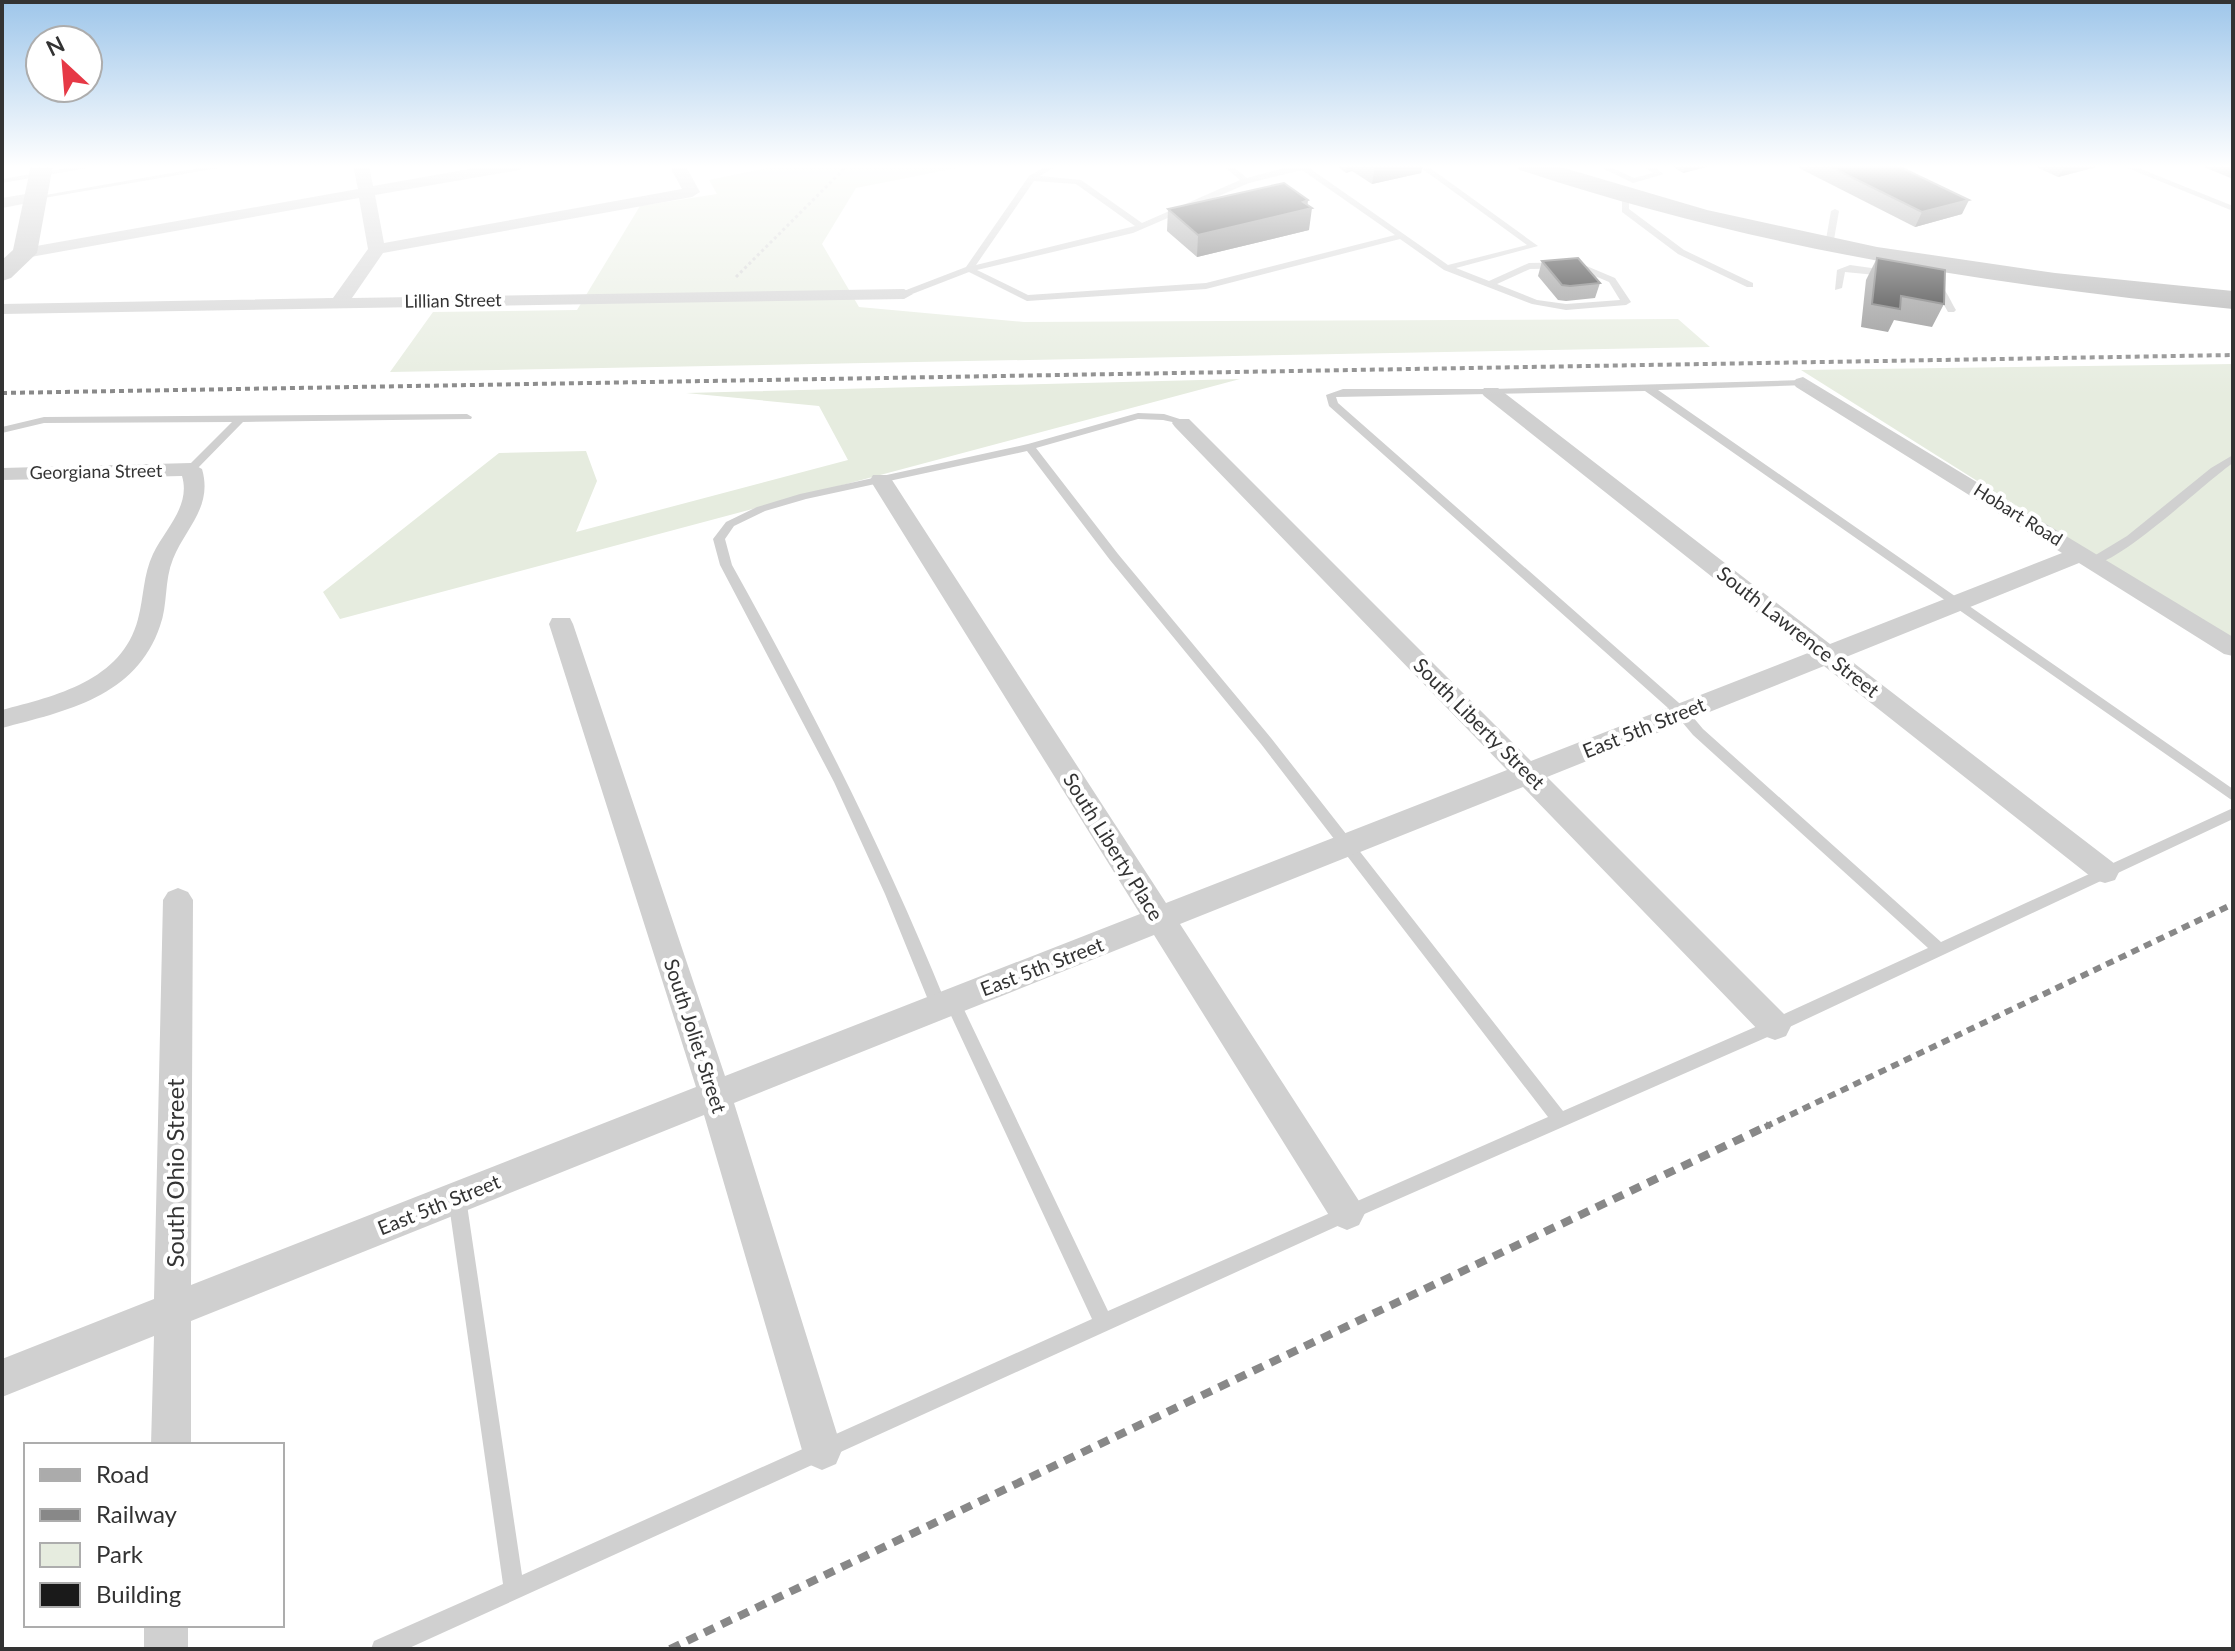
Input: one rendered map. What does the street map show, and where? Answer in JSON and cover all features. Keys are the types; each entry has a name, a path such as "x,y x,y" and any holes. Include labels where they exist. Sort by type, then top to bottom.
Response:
{"main road":[{"path":"2,273 25,253 27,242"},
{"path":"1814,242 1926,274 2034,279 2233,300"}],"street":[{"path":"25,253 87,242"},
{"path":"339,303 377,249 376,242"},
{"path":"377,249 415,242"},
{"name":"Lillian Street","path":"2,309 904,294"},
{"name":"Hobart Road","path":"1803,383 2233,648"},
{"name":"South Lawrence Street","path":"1491,392 2105,872"},
{"name":"South Liberty Street","path":"1182,423 1775,1026"},
{"path":"2,719 88,695 129,664 148,630 161,559 195,502 195,480 191,469"},
{"name":"Georgiana Street","path":"2,474 191,469"},
{"name":"South Liberty Place","path":"881,480 1347,1213"},
{"name":"East 5th Street","path":"2,1378 1827,655 2087,558"},
{"name":"South Joliet Street","path":"561,624 715,1095 822,1450"},
{"name":"South Ohio Street","path":"171,1443 178,900"},
{"path":"166,1627 166,1649"}],"lane":[{"path":"969,269 988,242"},
{"path":"904,294 969,269 1077,242"},
{"path":"969,269 1027,298 1206,286 1378,242"},
{"path":"1411,242 1447,268 1535,302 1566,307 1626,302 1612,280 1577,265 1529,266 1490,284"},
{"path":"1447,268 1534,246 1528,242"},
{"path":"1666,242 1750,285"},
{"path":"1838,288 1841,270 1850,268 1903,276"},
{"path":"1926,274 1939,288 1951,310"},
{"path":"1803,383 1491,392 1343,392 1331,395 1333,404 1682,713 1698,732 1939,949"},
{"path":"1648,388 2233,796"},
{"path":"1104,1323 945,1005 831,764 726,565 719,539 730,524 761,509 804,496 1030,447 1138,416 1164,417 1182,423"},
{"path":"2,430 44,420 467,417"},
{"path":"191,469 240,419"},
{"path":"1030,447 1560,1120"},
{"path":"2087,558 2132,540 2200,479 2233,458"},
{"path":"382,1649 1347,1213 1775,1026 2233,813"},
{"path":"457,1197 514,1590"}],"path":[{"path":"729,284 771,242"}],"green space":[{"path":"618,242 823,242 859,307 1024,322 1678,319 1710,347 390,372 433,312 577,310"},
{"path":"2233,364 2233,642 1801,370"},
{"path":"1240,379 340,619 323,592 499,453 586,451 597,481 576,532 848,460 819,406 686,393"}],"building":[{"path":"1578,258 1600,283 1562,285 1542,261"},
{"path":"1877,258 1945,270 1944,304 1901,296 1900,309 1872,304"}],"railway":[{"path":"2,393 2233,355"},
{"path":"1765,1127 2233,904"},
{"path":"670,1649 1769,1125"}]}
